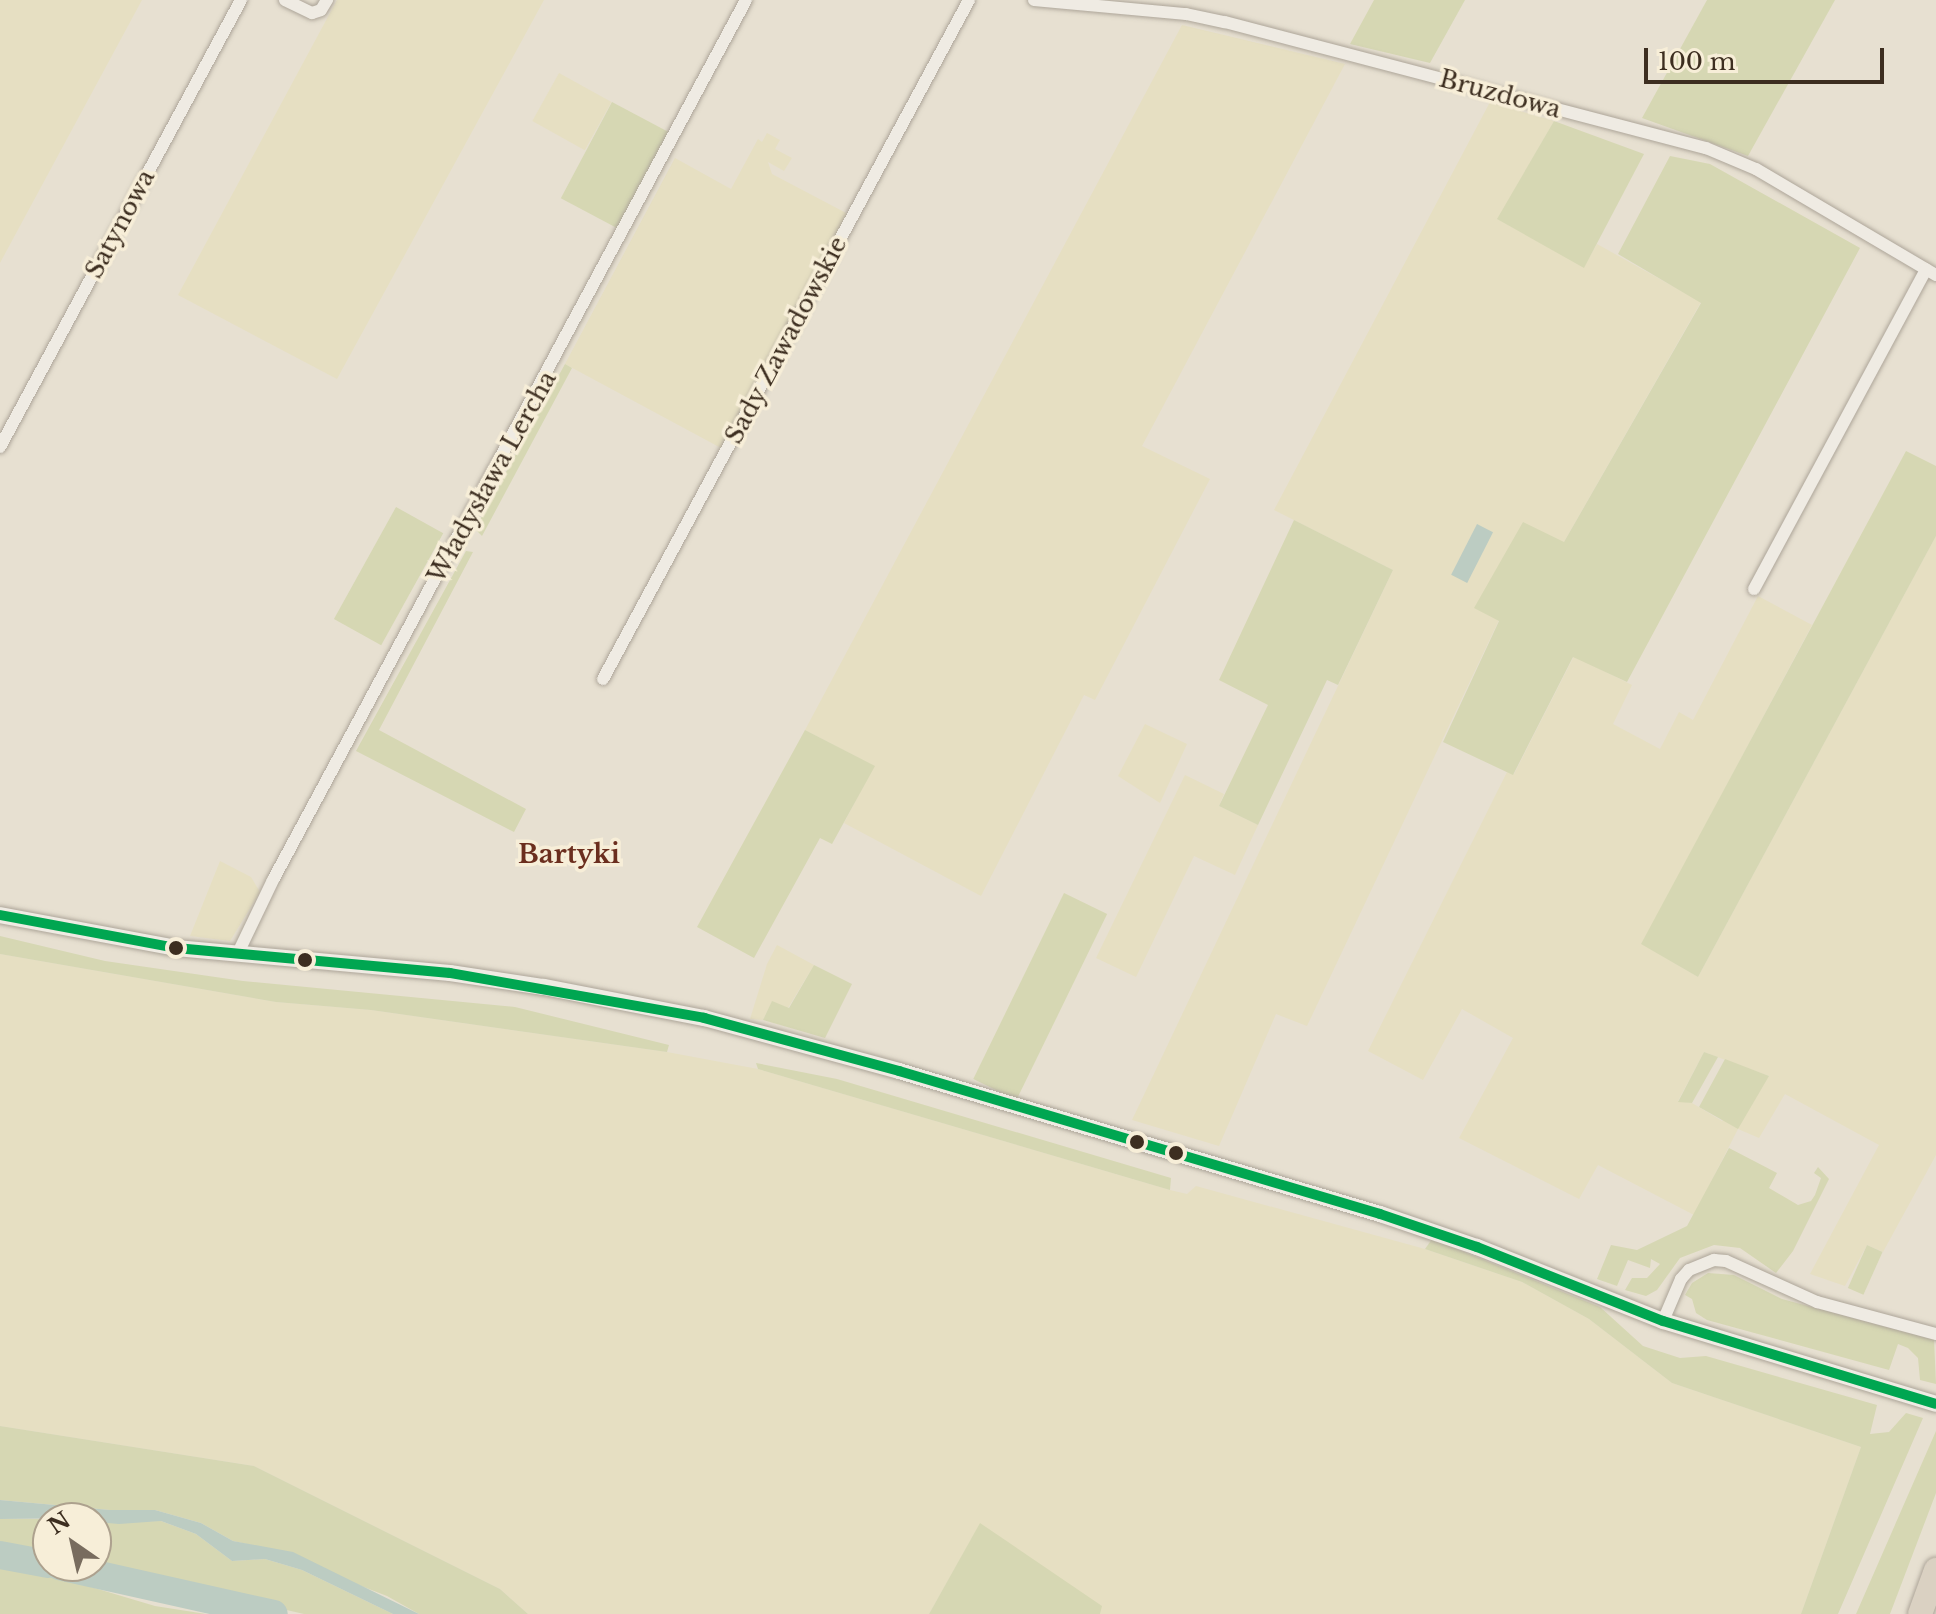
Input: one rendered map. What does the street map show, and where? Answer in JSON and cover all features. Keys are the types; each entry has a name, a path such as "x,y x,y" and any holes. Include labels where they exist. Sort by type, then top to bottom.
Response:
{"highway":[{"path":"1920,1614 1936,1570"}],"street":[{"name":"Satynowa","path":"0,447 241,0"},
{"path":"285,0 312,13 321,10 327,0"},
{"name":"Władysława Lercha","path":"238,953 273,880 746,0"},
{"name":"Sady Zawadowskie","path":"603,679 969,0"},
{"name":"Bruzdowa","path":"1034,0 1186,14 1706,148 1756,169 1931,272"},
{"path":"1186,14 1194,0"},
{"path":"1754,589 1931,272"},
{"path":"0,915 158,945 450,973 544,987 704,1018 899,1071 1380,1214 1477,1247 1663,1321 1936,1404"},
{"path":"1663,1321 1681,1279 1689,1270 1714,1260 1726,1261 1817,1302 1936,1334"}],"shaded area":[{"path":"0,0 142,0 0,263"},
{"path":"337,0 544,0 337,379 178,295"},
{"path":"1182,25 1345,64 1142,446 1210,479 1095,700 1084,695 981,896 844,823 874,766 805,730"},
{"path":"559,73 611,102 585,150 532,121"},
{"path":"1490,102 1554,121 1498,219 1584,267 1597,244 1701,302 1564,542 1475,608 1499,620 1307,1026 1276,1014 1219,1146 1132,1120 1393,570 1274,510"},
{"path":"767,133 780,140 775,149 792,158 784,171 768,162 772,174 848,214 721,448 565,364 675,158 731,189 758,139 762,142"},
{"path":"1477,524 1493,532 1467,583 1451,575"},
{"path":"1936,536 1936,1155 1883,1252 1867,1245 1845,1286 1810,1274 1879,1145 1785,1094 1759,1138 1738,1129 1694,1215 1598,1165 1579,1199 1459,1138 1513,1038 1462,1009 1423,1080 1368,1051 1507,772 1514,774 1574,656 1632,685 1613,724 1660,749 1679,712 1693,720 1758,596 1812,625 1642,944 1698,977","holes":["1704,1052 1769,1076 1722,1121 1692,1103 1678,1101"]},
{"path":"1145,724 1187,744 1160,803 1118,776"},
{"path":"1185,775 1224,794 1219,806 1258,825 1235,875 1194,856 1136,977 1096,958"},
{"path":"220,861 251,877 260,892 230,941 190,936"},
{"path":"777,945 814,965 788,1008 772,1002 763,1020 750,1019 767,964"},
{"path":"0,954 276,1002 371,1010 667,1052 758,1069 1170,1190 1187,1194 1196,1186 1425,1249 1522,1282 1589,1319 1672,1383 1861,1447 1801,1614 1100,1614 1101,1606 980,1524 929,1614 528,1614 500,1589 254,1466 0,1426"},
{"path":"0,1500 32,1503 32,1519 0,1519"},
{"path":"112,1510 155,1510 201,1523 233,1541 293,1552 419,1614 393,1614 302,1570 265,1559 232,1561 196,1534 161,1521 112,1523"}],"green space":[{"path":"1374,0 1465,0 1430,63 1350,44"},
{"path":"1707,0 1835,0 1748,156 1642,118"},
{"path":"612,102 669,132 617,228 561,198"},
{"path":"1554,121 1644,154 1584,268 1497,219"},
{"path":"1670,156 1710,164 1860,248 1627,682 1573,657 1513,775 1443,742 1499,621 1474,608 1523,522 1564,542 1701,303 1618,254"},
{"path":"565,364 572,368 482,536 475,529"},
{"path":"1906,451 1936,466 1936,536 1698,977 1641,944"},
{"path":"396,507 443,533 381,645 334,619"},
{"path":"1294,520 1393,570 1338,685 1327,680 1258,825 1219,806 1268,705 1219,680"},
{"path":"466,551 473,552 379,730 526,809 514,832 356,751"},
{"path":"805,730 875,766 832,844 820,838 754,958 697,927"},
{"path":"1064,893 1107,914 1016,1100 973,1079"},
{"path":"0,936 105,961 243,981 515,1007 669,1045 667,1052 371,1010 276,1002 0,954"},
{"path":"814,965 852,984 825,1038 763,1020 772,1001 789,1008"},
{"path":"1704,1052 1718,1057 1692,1103 1678,1102"},
{"path":"1725,1059 1769,1076 1738,1129 1699,1107"},
{"path":"756,1063 837,1079 1171,1178 1170,1190 758,1069"},
{"path":"1729,1148 1777,1173 1769,1188 1798,1205 1811,1201 1815,1195 1821,1178 1814,1173 1818,1167 1829,1179 1793,1251 1776,1273 1740,1248 1714,1245 1680,1258 1657,1290 1646,1296 1625,1290 1632,1278 1647,1278 1660,1264 1651,1259 1650,1268 1628,1260 1617,1286 1597,1279 1611,1245 1637,1250 1687,1226"},
{"path":"1432,1239 1600,1307 1643,1346 1680,1358 1706,1356 1877,1405 1870,1434 1889,1432 1906,1413 1923,1418 1838,1614 1801,1614 1861,1447 1672,1383 1589,1319 1522,1282 1425,1249"},
{"path":"1867,1245 1883,1252 1863,1295 1848,1288"},
{"path":"1708,1273 1734,1275 1782,1299 1934,1340 1936,1384 1920,1380 1918,1358 1908,1348 1898,1344 1889,1370 1707,1320 1696,1313 1692,1299 1685,1295 1692,1283"},
{"path":"0,1426 254,1466 500,1589 528,1614 419,1614 387,1596 260,1547 233,1541 201,1523 155,1510 112,1510 112,1502 0,1500"},
{"path":"1936,1431 1936,1493 1890,1614 1856,1614"},
{"path":"0,1519 32,1519 32,1553 0,1548"},
{"path":"161,1521 196,1534 232,1561 265,1559 302,1570 393,1614 304,1614 112,1570 112,1522"},
{"path":"980,1523 1102,1606 1100,1614 929,1614"},
{"path":"0,1568 14,1568 32,1572 32,1582 74,1582 155,1606 206,1614 0,1614"}],"waterway":[{"path":"0,1555 32,1561"},
{"path":"112,1578 274,1614"}],"transit line":[{"path":"0,915 176,948 450,973 704,1018 899,1071 1380,1214 1477,1247 1663,1321 1936,1404"}],"district":[{"name":"Bartyki","path":"569,855"}]}
